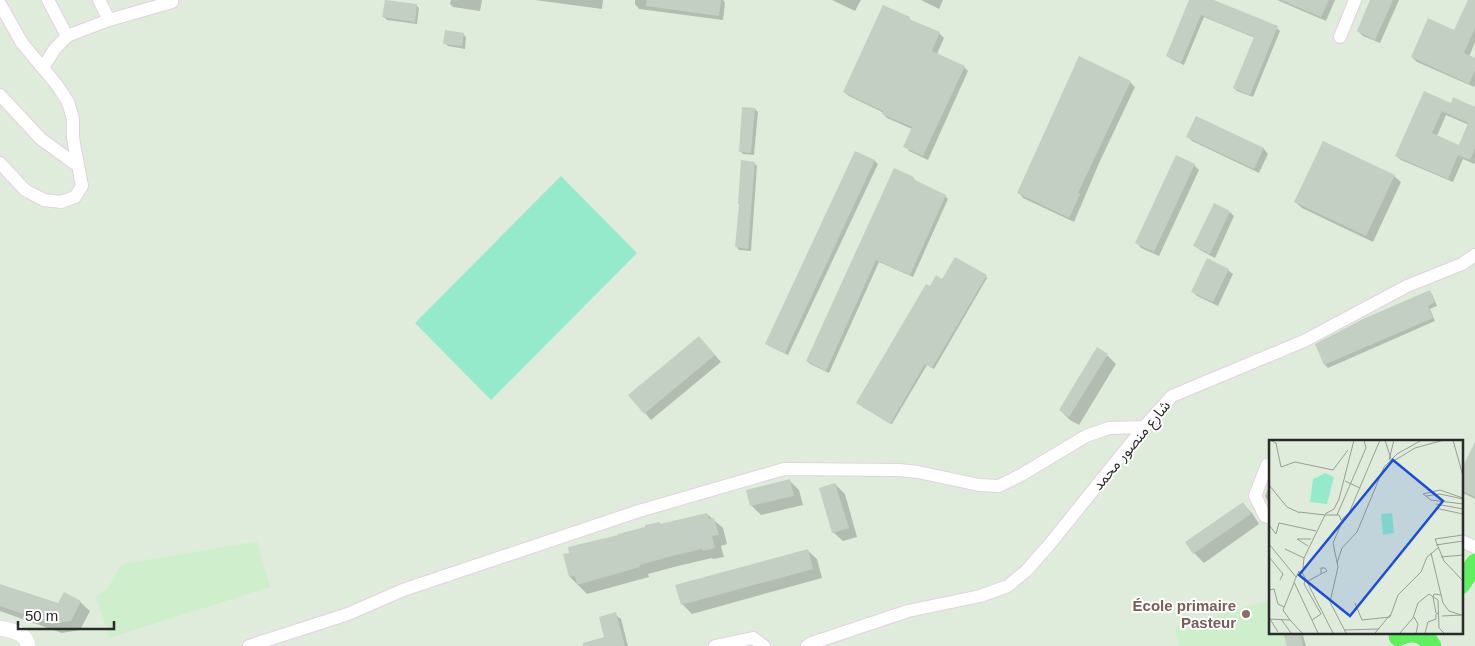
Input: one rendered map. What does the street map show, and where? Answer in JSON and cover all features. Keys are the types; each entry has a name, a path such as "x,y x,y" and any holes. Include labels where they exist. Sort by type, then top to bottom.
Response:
{"main road":[{"path":"1418,634 1425,637 1433,646 1439,634"}],"street":[{"path":"48,0 67,36"},
{"path":"99,0 109,20"},
{"path":"1340,37 1355,0"},
{"path":"43,68 54,50 67,36 109,20 172,2"},
{"path":"0,4 22,43 57,85 68,102 73,119 73,138 82,186 75,197 61,202 44,200 25,190 0,163"},
{"path":"0,95 41,139 78,166"},
{"name":"شارع منصور محمد","path":"807,646 858,626 908,611 980,596 1008,586 1027,570 1049,545 1144,427 1172,396 1304,341 1407,286 1462,264 1475,255"},
{"path":"248,646 348,614 403,590 639,511 784,469 899,470 918,472 979,485 999,486 1086,436 1109,428 1144,427"},
{"path":"1269,466 1267,465 1255,496 1265,516 1269,518"},
{"path":"1462,541 1475,546"},
{"path":"0,628 21,634 26,638 28,646"},
{"path":"715,646 753,638 764,646"}],"shaded area":[{"path":"561,176 637,253 491,400 415,323"},
{"path":"257,541 270,587 109,638 96,597 107,589 122,564"},
{"name":"École primaire Pasteur","path":"1269,600 1269,634 1300,634 1303,646 1179,646 1175,627"}],"building":[{"path":"385,0 417,4 415,22 382,17"},
{"path":"646,0 721,0 719,16 646,6"},
{"path":"1189,0 1214,0 1278,26 1250,95 1233,88 1254,37 1201,15 1181,63 1166,56"},
{"path":"1281,0 1329,0 1321,17"},
{"path":"1370,0 1393,0 1375,40 1357,31"},
{"path":"1468,0 1475,0 1475,28 1464,53 1475,58 1475,70 1469,84 1411,57 1428,18 1454,30"},
{"path":"883,5 910,17 909,19 940,32 932,51 965,66 923,156 903,147 912,127 882,114 883,111 843,92"},
{"path":"445,30 464,33 462,46 443,44"},
{"path":"1079,56 1131,81 1078,193 1080,194 1069,218 1017,193"},
{"path":"1424,91 1451,103 1453,97 1475,107 1475,148 1470,160 1458,155 1448,179 1395,156","holes":["1442,111 1468,123 1459,145 1432,133"]},
{"path":"742,107 755,108 751,153 739,152"},
{"path":"1196,116 1264,148 1254,169 1186,137"},
{"path":"1323,141 1395,175 1366,236 1294,202"},
{"path":"855,151 875,160 785,353 765,344"},
{"path":"1176,155 1195,164 1154,252 1135,243"},
{"path":"741,160 755,162 748,249 735,247"},
{"path":"894,168 946,195 910,275 876,260 826,371 806,361"},
{"path":"1214,203 1230,211 1210,254 1193,246"},
{"path":"955,257 987,275 932,368 925,364 890,424 856,403 926,284 930,286 936,275 942,279"},
{"path":"1207,258 1229,269 1213,302 1191,292"},
{"path":"1430,290 1435,302 1428,306 1433,318 1324,365 1315,344 1363,319"},
{"path":"699,336 715,355 644,414 628,395"},
{"path":"1097,347 1108,354 1069,417 1059,410"},
{"path":"1475,442 1475,497 1462,490 1462,468"},
{"path":"790,479 794,496 750,506 746,490"},
{"path":"835,483 849,528 832,533 819,488"},
{"path":"1243,502 1251,514 1193,554 1185,542"},
{"path":"707,513 709,519 714,518 719,535 712,536 715,548 668,557 577,585 575,576 569,577 563,554 569,553 568,547 618,535 645,527 645,525 660,522 660,524"},
{"path":"808,549 813,569 681,605 675,585"},
{"path":"0,584 58,603 64,592 81,601 71,621 52,624 0,606"},
{"path":"616,612 625,646 583,646 583,643 604,637 599,617"},
{"path":"1284,634 1300,634 1303,646 1287,646"}],"place":[{"name":"École primaire Pasteur","path":"1246,614"}]}
